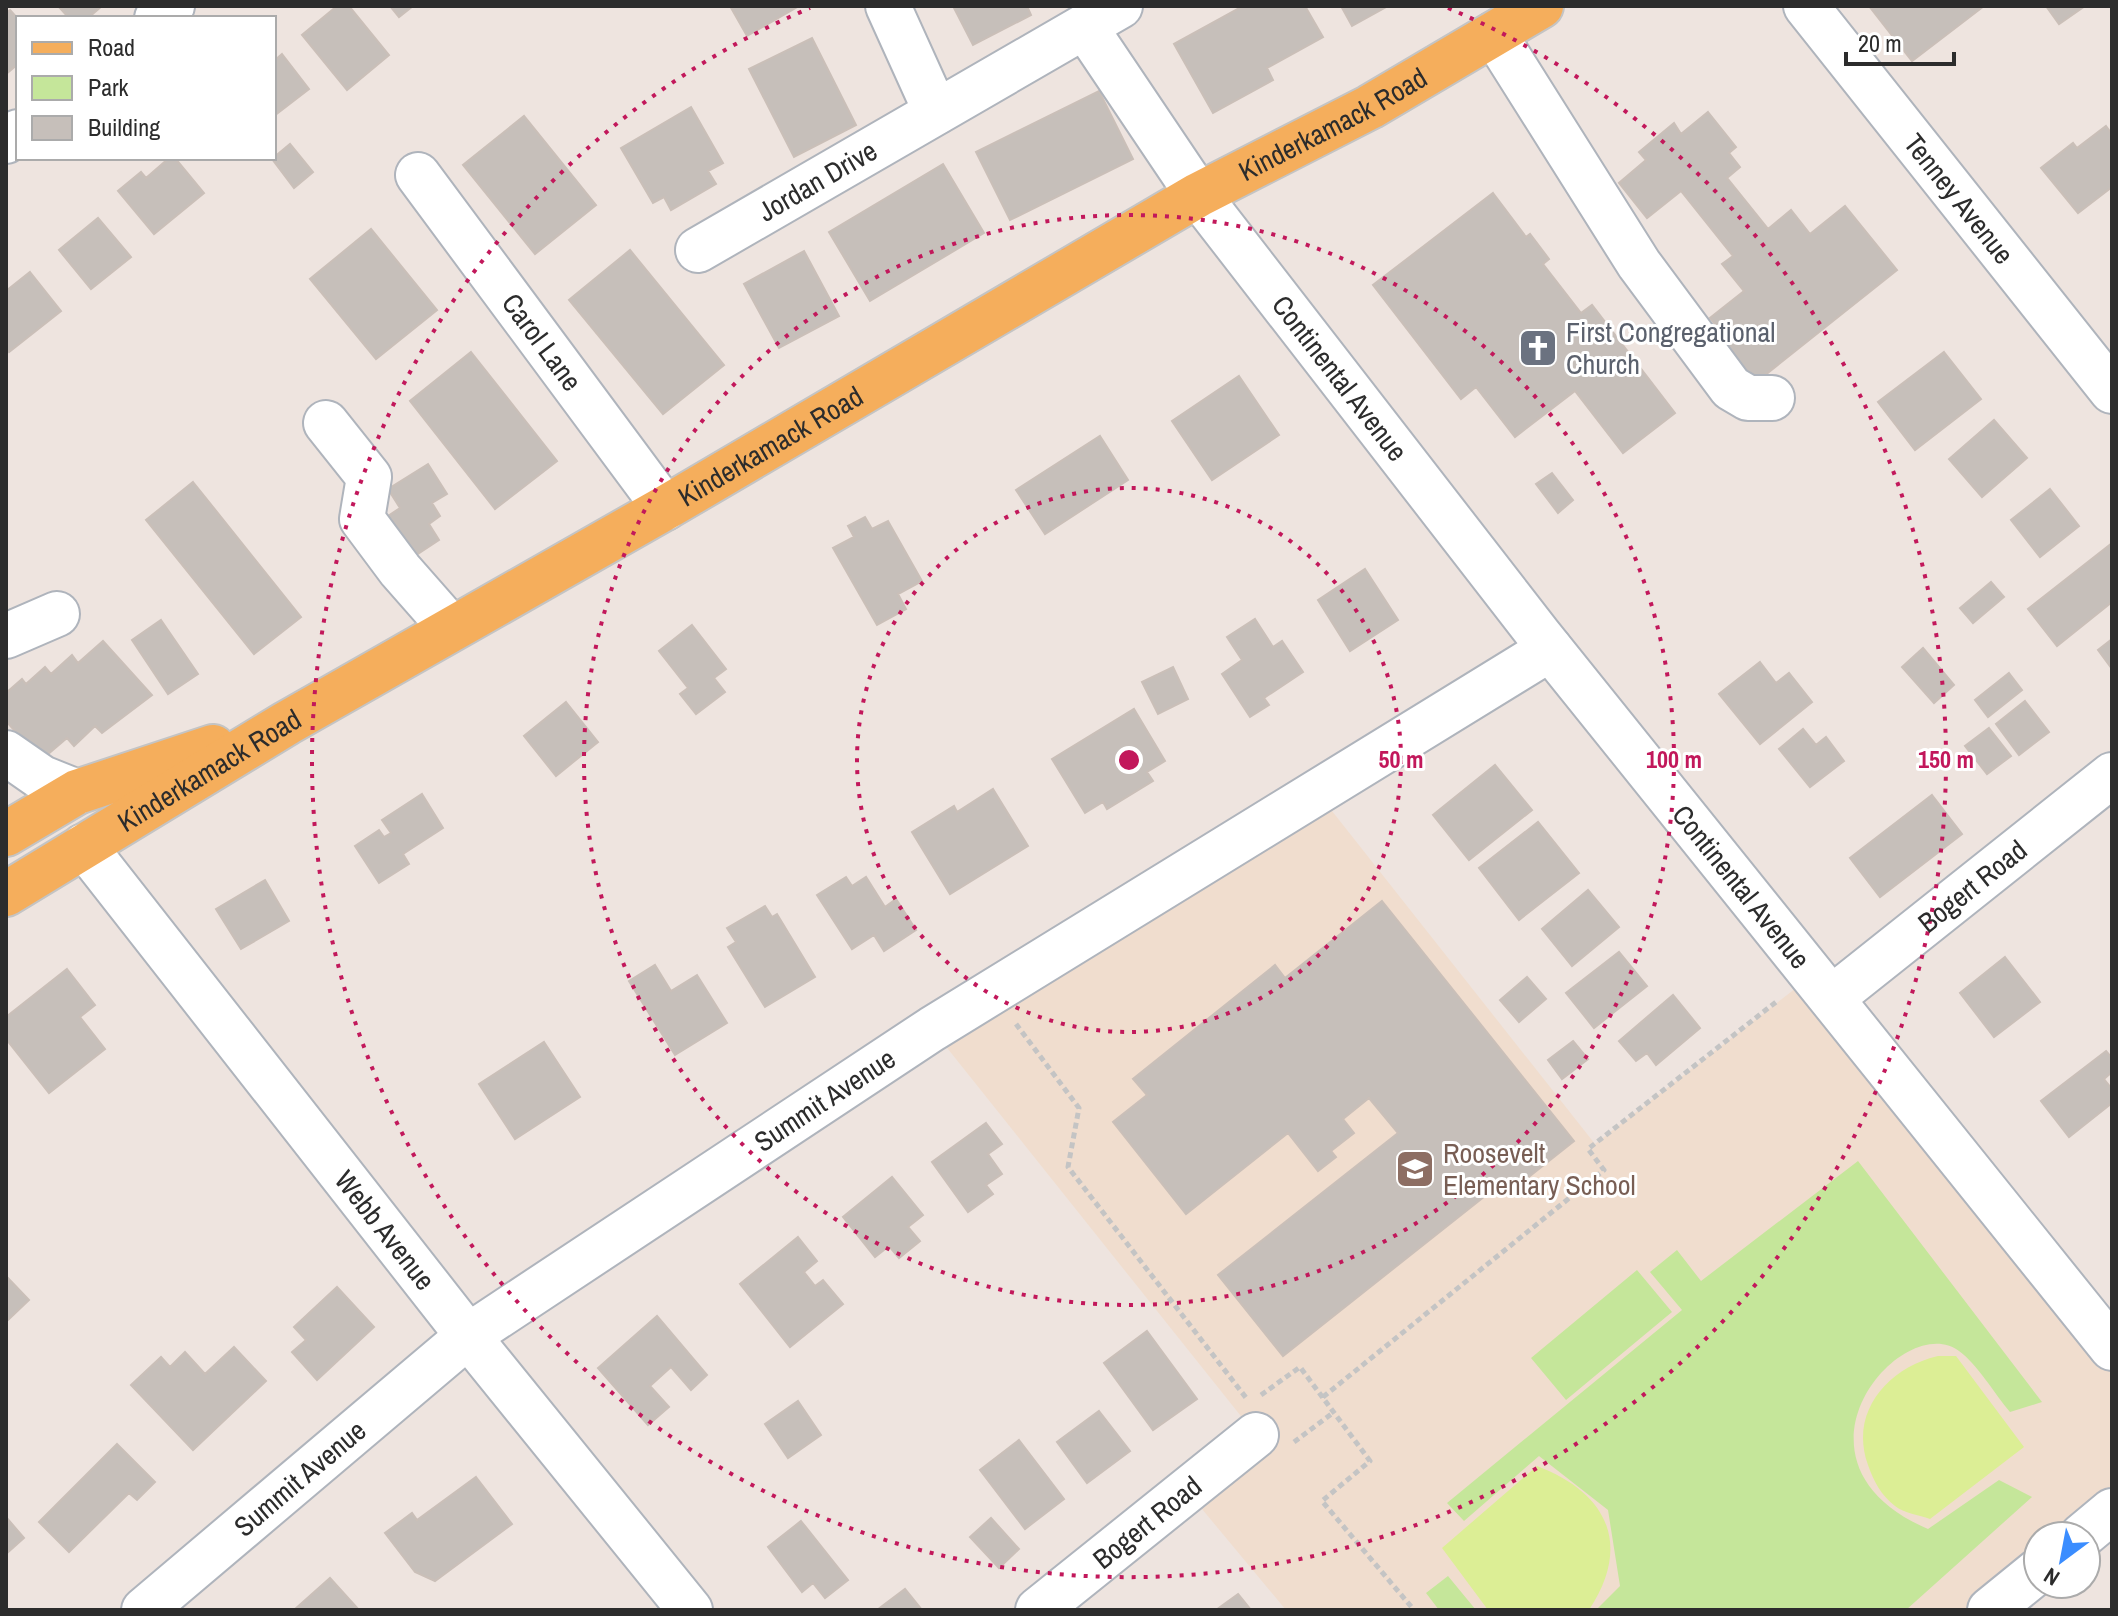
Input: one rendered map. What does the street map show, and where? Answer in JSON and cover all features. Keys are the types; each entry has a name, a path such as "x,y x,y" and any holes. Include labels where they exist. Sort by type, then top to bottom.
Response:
{"main road":[{"name":"Kinderkamack Road","path":"6,894 287,723 665,508 1198,195 1370,107 1541,6"},
{"path":"13,831 77,792 287,723"},
{"path":"13,831 84,846"}],"street":[{"path":"888,6 936,112"},
{"name":"Tenney Avenue","path":"1806,6 2112,391"},
{"name":"Jordan Drive","path":"698,250 1102,16 1198,195"},
{"path":"1494,34 1639,264 1698,343 1739,394 1756,399 1772,398"},
{"name":"Carol Lane","path":"418,175 665,508"},
{"name":"Continental Avenue","path":"1198,195 1550,649 1833,997 2112,1348"},
{"path":"326,423 369,477 362,519 400,570 451,628"},
{"path":"6,636 57,614"},
{"name":"Summit Avenue","path":"144,1610 468,1336 932,1029 1550,649"},
{"path":"8,756 42,778 77,792"},
{"path":"8,756 13,831"},
{"name":"Bogert Road","path":"1833,997 2112,775"},
{"name":"Webb Avenue","path":"84,846 468,1336 690,1610"},
{"name":"Bogert Road","path":"1038,1610 1270,1443"},
{"path":"1990,1610 2022,1584"}],"path":[{"path":"1323,1397 1604,1170 1588,1149 1776,1002"},
{"path":"1014,1021 1079,1108 1068,1167 1249,1403 1300,1367 1370,1461 1322,1501 1414,1610"},
{"path":"1270,1443 1334,1412"}],"shaded area":[{"path":"1317,792 1595,1144 1814,974 2112,1349 2112,1511 2101,1520 2022,1520 2022,1584 1990,1610 1286,1610 1187,1491 1256,1435 932,1029"}],"green space":[{"path":"1858,1161 2042,1402 2010,1412 1966,1357 1959,1351 1935,1344 1908,1352 1883,1371 1864,1399 1854,1432 1859,1467 1882,1500 1928,1529 1999,1480 2032,1497 1906,1610 1596,1610 1620,1586 1608,1510 1539,1456 1464,1521 1447,1503 1682,1310 1650,1272 1677,1250 1701,1281"},
{"path":"1637,1270 1672,1312 1566,1400 1531,1358"},
{"path":"1938,1356 1956,1356 2024,1447 1930,1519 1907,1512 1890,1502 1875,1483 1863,1446 1868,1411 1888,1382 1920,1362"},
{"path":"1537,1466 1581,1491 1596,1506 1606,1524 1610,1543 1609,1564 1589,1610 1488,1610 1442,1548"},
{"path":"1448,1576 1476,1610 1439,1610 1426,1593"}],"building":[{"path":"58,6 102,6 90,16 67,16"},
{"path":"337,6 349,6 389,55 347,90 302,35"},
{"path":"390,6 413,6 399,17"},
{"path":"730,6 799,6 747,36"},
{"path":"953,6 1027,6 1031,15 973,45"},
{"path":"1243,6 1305,6 1323,37 1267,68 1273,80 1213,113 1174,44"},
{"path":"1341,6 1388,6 1352,26"},
{"path":"1869,6 1984,6 1912,61"},
{"path":"2046,6 2085,6 2059,24"},
{"path":"10,10 16,17 16,66 6,74 6,13"},
{"path":"812,38 856,125 794,157 749,69"},
{"path":"282,54 309,89 276,114 276,59"},
{"path":"1099,91 1133,159 1010,220 976,152"},
{"path":"691,107 723,163 708,171 716,184 671,210 664,197 653,203 621,148"},
{"path":"1708,112 1736,147 1729,153 1740,167 1727,178 1768,229 1791,210 1810,234 1845,206 1897,270 1745,391 1713,351 1727,339 1710,318 1744,291 1722,264 1733,256 1681,191 1647,218 1619,183 1646,160 1639,152 1674,123 1681,134"},
{"path":"524,116 596,205 535,254 463,165"},
{"path":"2106,126 2112,134 2112,187 2078,213 2041,168 2073,143 2077,148"},
{"path":"290,144 313,172 294,188 273,160 276,160 276,156"},
{"path":"167,160 177,160 204,193 154,234 118,191 141,172 146,178"},
{"path":"943,164 984,233 870,301 829,232"},
{"path":"1493,193 1526,237 1530,234 1549,259 1543,264 1581,313 1592,305 1675,413 1623,453 1575,391 1515,437 1476,387 1461,399 1373,285"},
{"path":"98,218 131,257 91,289 59,250"},
{"path":"371,229 437,310 376,359 310,279"},
{"path":"630,250 724,365 663,414 569,300"},
{"path":"804,251 839,316 779,348 744,284"},
{"path":"30,272 61,311 9,352 6,348 6,291"},
{"path":"471,352 557,461 495,509 410,401"},
{"path":"1944,352 1981,399 1915,450 1878,402"},
{"path":"1239,376 1279,435 1212,480 1172,421"},
{"path":"1994,420 2027,458 1982,497 1949,459"},
{"path":"1100,436 1128,480 1045,534 1016,490"},
{"path":"428,464 447,494 432,503 440,516 429,524 439,540 404,563 379,522 400,508 388,489"},
{"path":"1552,473 1573,500 1558,513 1536,484"},
{"path":"193,482 301,617 254,654 146,520"},
{"path":"2050,489 2079,526 2040,557 2011,520"},
{"path":"865,517 872,529 888,521 922,581 898,594 906,609 877,625 833,548 854,537 848,526"},
{"path":"2112,543 2112,602 2057,646 2028,609"},
{"path":"1365,569 1398,620 1350,651 1318,600"},
{"path":"1991,582 2004,597 1973,623 1960,608"},
{"path":"1255,619 1273,647 1282,641 1303,672 1264,698 1269,705 1250,717 1222,674 1242,660 1227,637"},
{"path":"161,620 198,674 168,694 132,640"},
{"path":"692,625 726,669 714,678 725,692 696,714 680,694 688,688 659,651"},
{"path":"2112,639 2112,669 2098,650"},
{"path":"103,641 152,695 102,733 95,726 74,746 67,738 41,760 6,721 6,693 22,679 26,684 45,667 51,674 72,655 78,663"},
{"path":"1923,648 1954,685 1934,703 1902,667"},
{"path":"1760,662 1776,683 1789,673 1812,702 1760,744 1719,694"},
{"path":"1173,667 1188,699 1158,714 1142,682"},
{"path":"2009,673 2022,690 1988,717 1975,700"},
{"path":"2025,701 2049,732 2019,755 1996,724"},
{"path":"566,702 598,742 556,776 524,736"},
{"path":"1134,709 1165,761 1147,772 1153,781 1107,809 1103,802 1085,813 1052,759"},
{"path":"1989,728 2011,756 1987,774 1965,746"},
{"path":"1803,729 1816,745 1826,737 1844,761 1810,787 1779,749"},
{"path":"1495,765 1532,810 1469,860 1433,815"},
{"path":"993,789 1028,846 950,894 912,832 954,806 957,812"},
{"path":"422,794 443,828 403,854 409,864 379,883 355,846 379,830 384,837 391,833 382,820"},
{"path":"1932,795 1962,834 1880,897 1850,858"},
{"path":"1538,822 1579,873 1519,920 1479,868"},
{"path":"846,877 852,886 866,877 885,907 896,899 916,930 884,951 874,935 852,949 817,895"},
{"path":"265,880 289,921 241,949 216,909"},
{"path":"1588,890 1619,927 1572,966 1542,929"},
{"path":"1382,901 1574,1141 1511,1191 1504,1181 1283,1356 1218,1275 1398,1133 1369,1098 1343,1119 1354,1133 1331,1151 1336,1157 1318,1171 1288,1133 1186,1214 1113,1122 1147,1095 1133,1079 1275,965 1285,978"},
{"path":"765,906 772,917 777,914 815,977 765,1007 728,947 736,942 727,928"},
{"path":"1619,952 1647,986 1594,1028 1566,993"},
{"path":"2005,957 2040,1002 1994,1037 1960,993"},
{"path":"655,965 671,991 697,975 727,1023 675,1055 629,981"},
{"path":"67,969 95,1005 80,1017 105,1049 49,1093 6,1039 6,1017"},
{"path":"1527,977 1546,999 1519,1022 1500,1000"},
{"path":"1673,995 1700,1028 1656,1065 1647,1053 1636,1061 1619,1041"},
{"path":"1573,1041 1588,1059 1562,1079 1548,1060"},
{"path":"544,1042 580,1097 515,1139 479,1084"},
{"path":"2106,1051 2112,1058 2112,1072 2104,1079 2112,1089 2112,1103 2069,1137 2041,1101"},
{"path":"986,1123 1002,1144 988,1154 1002,1174 986,1185 993,1194 968,1212 932,1162"},
{"path":"892,1177 923,1215 908,1227 920,1241 899,1258 889,1246 875,1257 843,1217"},
{"path":"798,1237 817,1261 804,1272 815,1286 823,1280 843,1304 790,1347 740,1284"},
{"path":"6,1276 29,1300 6,1322"},
{"path":"337,1287 374,1327 317,1380 292,1352 306,1340 294,1327"},
{"path":"657,1316 707,1375 691,1390 671,1367 650,1386 669,1407 648,1425 598,1368"},
{"path":"1147,1331 1197,1399 1153,1430 1104,1363"},
{"path":"234,1347 266,1381 193,1450 131,1385 161,1357 170,1367 185,1352 205,1374"},
{"path":"798,1401 821,1435 788,1458 765,1424"},
{"path":"1099,1411 1130,1451 1087,1483 1057,1442"},
{"path":"1019,1440 1064,1499 1025,1529 980,1470"},
{"path":"117,1444 155,1482 137,1500 129,1493 69,1552 39,1522"},
{"path":"476,1477 512,1524 435,1581 415,1572 385,1533 412,1513 417,1520"},
{"path":"6,1517 24,1538 6,1554"},
{"path":"991,1518 1019,1549 999,1568 970,1537"},
{"path":"801,1521 848,1580 825,1598 813,1583 802,1592 768,1547"},
{"path":"330,1578 359,1610 294,1610"},
{"path":"905,1589 922,1610 877,1610"},
{"path":"1238,1594 1251,1610 1216,1610"}],"place":[{"name":"First Congregational Church","path":"1538,348"},
{"name":"Roosevelt Elementary School","path":"1415,1169"}]}
